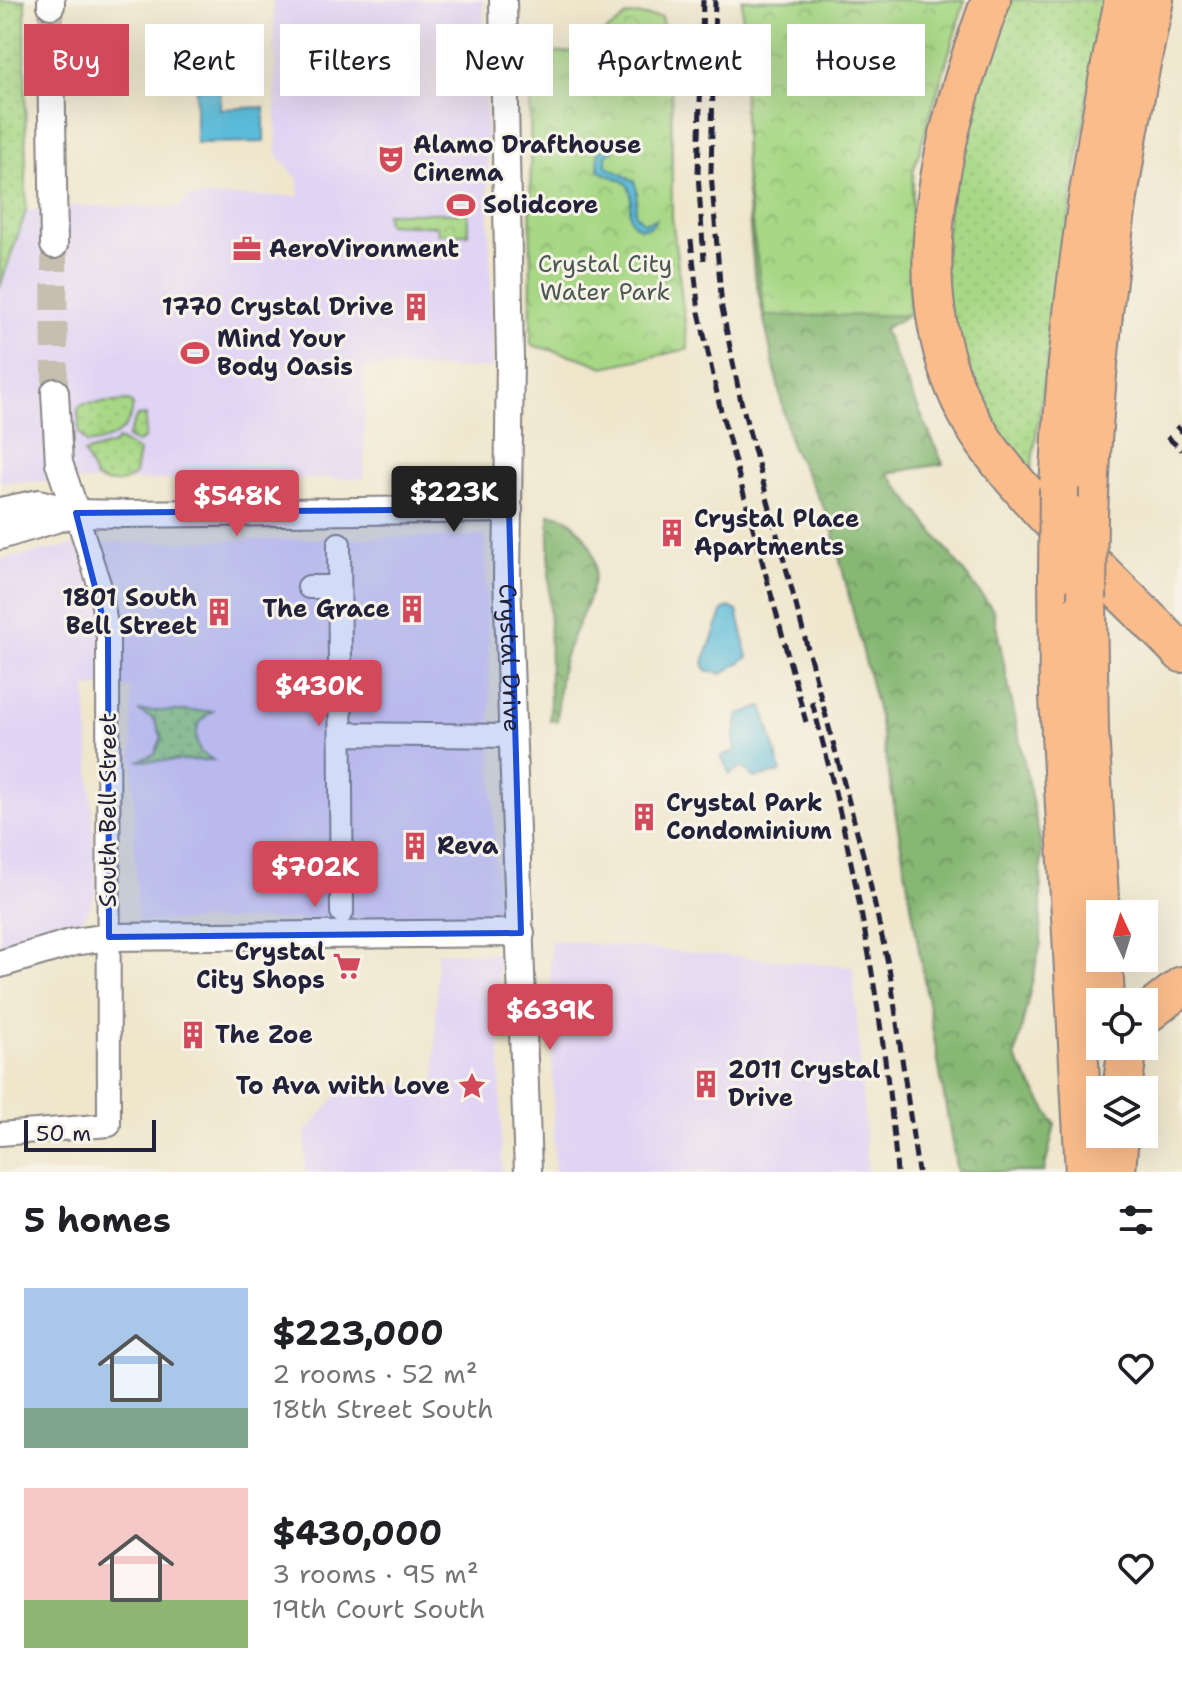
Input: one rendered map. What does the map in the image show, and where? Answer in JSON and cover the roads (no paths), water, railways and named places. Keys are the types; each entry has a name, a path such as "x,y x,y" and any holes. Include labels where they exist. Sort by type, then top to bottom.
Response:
{"highway":[{"path":"991,0 956,112 934,225 931,295 943,356 965,410 1006,470 1182,653"},
{"path":"1085,1172 1059,697 1059,488 1066,376 1082,232 1124,0"},
{"path":"1099,900 1089,730 1087,599 1095,377 1109,249 1128,122 1154,0"},
{"path":"1158,1005 1182,986"},
{"path":"1116,1148 1116,1172"}],"street":[{"name":"Crystal Drive","path":"503,0 507,82 507,578 528,1172"},
{"path":"52,96 54,245"},
{"name":"South Bell Street","path":"0,1134 109,1125 108,638 100,587 59,463 55,392"},
{"path":"0,511 39,503 76,513 509,509"},
{"path":"0,536 76,513"},
{"path":"339,544 342,912"},
{"path":"309,587 339,587"},
{"path":"342,734 514,736"},
{"path":"0,964 74,942 109,937 521,933"}],"water":[{"path":"196,96 220,96 220,109 264,107 264,142 196,143"},
{"path":"612,142 619,145 606,155 606,166 634,181 637,191 635,214 644,223 656,219 650,227 640,228 631,219 631,192 628,186 599,170 598,153"},
{"path":"729,607 737,611 748,657 722,674 706,670 703,663 723,610"},
{"path":"763,707 781,772 755,778 742,767 730,774 721,756 736,751 734,738 739,714"}],"tunnel":[{"path":"51,5 51,24"},
{"path":"54,245 55,392"}],"railway":[{"path":"703,0 698,174 704,260"},
{"path":"715,0 711,173 722,308 740,397 866,865 890,973 918,1172"},
{"path":"691,240 699,312 720,407 806,722"},
{"path":"1176,426 1182,432"},
{"path":"1167,437 1182,450"},
{"path":"812,702 841,818 865,935 884,1053 897,1172"}],"place":[{"name":"Alamo Drafthouse Cinema","path":"391,159"},
{"name":"Solidcore","path":"461,205"},
{"name":"AeroVironment","path":"247,249"},
{"name":"1770 Crystal Drive","path":"416,307"},
{"name":"Mind Your Body Oasis","path":"195,353"},
{"name":"Crystal Place Apartments","path":"672,533"},
{"name":"The Grace","path":"412,609"},
{"name":"1801 South Bell Street","path":"219,612"},
{"name":"Crystal Park Condominium","path":"644,817"},
{"name":"Reva","path":"415,846"},
{"name":"Crystal City Shops","path":"347,966"},
{"name":"The Zoe","path":"193,1035"},
{"name":"2011 Crystal Drive","path":"706,1084"},
{"name":"To Ava with Love","path":"472,1086"}],"park label":[{"name":"Crystal City Water Park","path":"605,278"}]}
